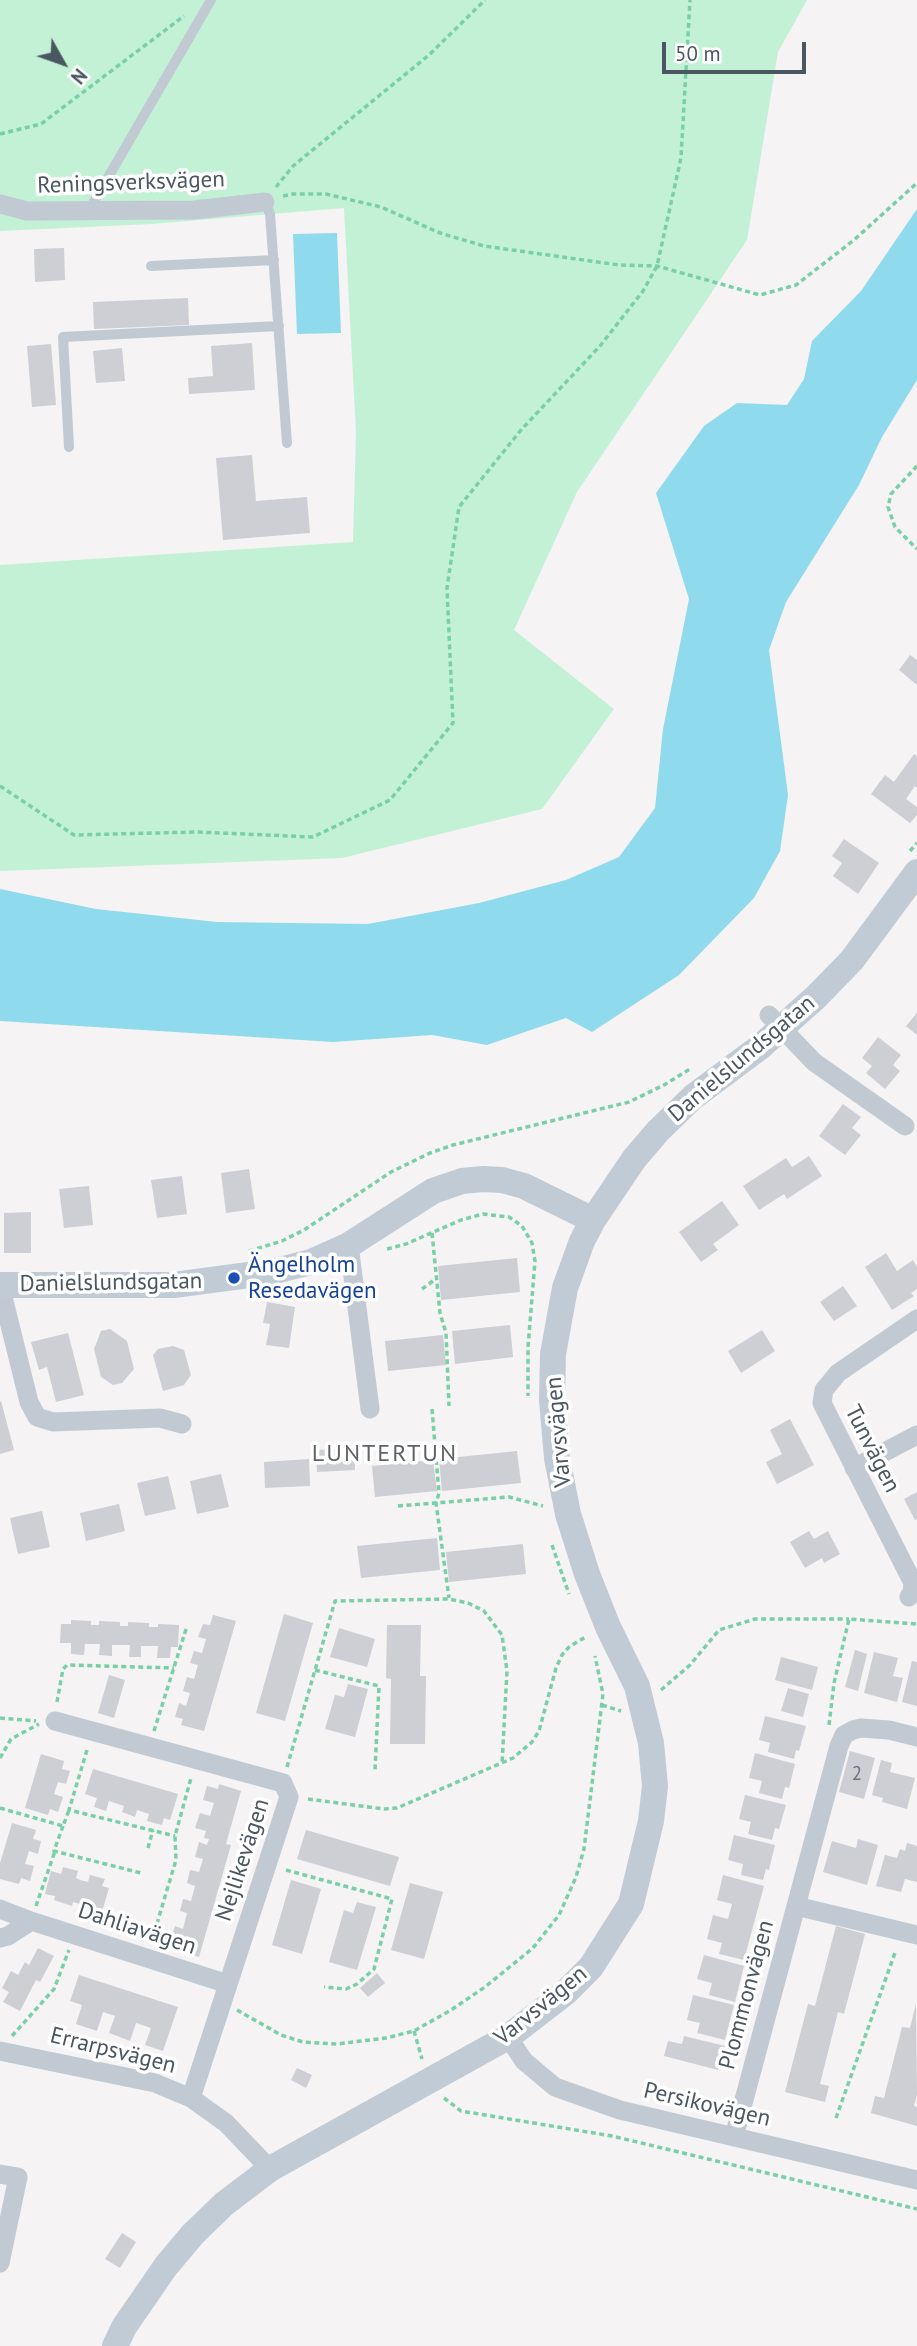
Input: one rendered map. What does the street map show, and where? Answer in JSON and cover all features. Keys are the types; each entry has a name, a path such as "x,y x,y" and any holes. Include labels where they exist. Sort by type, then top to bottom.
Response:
{"street":[{"name":"Reningsverksvägen","path":"0,204 27,211 194,210 265,202"},
{"name":"Danielslundsgatan","path":"0,1285 174,1285 257,1275 311,1262 349,1245 433,1191 462,1181 502,1180 524,1186 593,1220 634,1159 680,1108 775,1021 852,960 913,862"},
{"path":"775,1021 814,1062 905,1126"},
{"name":"Varvsvägen","path":"115,2346 142,2300 193,2234 224,2204 270,2169 508,2037 565,1993 591,1967 631,1904 647,1843 655,1786 651,1743 637,1686 608,1627 587,1574 568,1514 557,1458 552,1400 554,1346 572,1265 593,1220"},
{"path":"349,1245 370,1409"},
{"path":"0,1285 29,1402 37,1417 53,1422 160,1418 182,1424"},
{"name":"Tunvägen","path":"909,1597 913,1583 824,1410 824,1390 838,1373 917,1319"},
{"path":"854,1468 917,1435"},
{"name":"Nejlikevägen","path":"55,1721 196,1759 286,1790 267,1864 191,2098"},
{"path":"839,1746 844,1735 862,1728 889,1730 917,1737"},
{"name":"Plommonvägen","path":"734,2137 839,1746"},
{"name":"Plommonvägen","path":"796,1906 910,1933"},
{"name":"Dahliavägen","path":"0,1909 147,1959 225,1993"},
{"path":"0,1938 31,1921"},
{"name":"Persikovägen","path":"508,2037 524,2061 555,2087 620,2110 917,2180"},
{"name":"Errarpsvägen","path":"5,2045 155,2083 191,2098 226,2123 270,2169"},
{"path":"0,2174 18,2177 0,2263"}],"lane":[{"path":"89,210 211,0"},
{"path":"265,202 270,214 287,443"},
{"path":"151,266 274,260"},
{"path":"69,447 63,337 279,326"}],"path":[{"path":"265,202 293,166 429,55 485,0"},
{"path":"0,786 74,835 197,832 313,837 390,800 453,723 447,588 459,507 521,430 600,346 643,291 657,267 681,158 690,0"},
{"path":"0,135 41,124 185,15"},
{"path":"265,202 293,194 326,194 381,207 440,233 484,246 620,265 657,267 760,295 796,285 855,240 917,183"},
{"path":"917,466 891,494 888,507 895,527 917,549"},
{"path":"913,862 917,843"},
{"path":"245,1252 282,1241 304,1230 391,1172 430,1153 629,1102 664,1086 695,1066"},
{"path":"385,1250 461,1220 491,1214 509,1217 517,1222 529,1237 535,1261 527,1366 528,1407"},
{"path":"432,1233 440,1313 446,1333 449,1406"},
{"path":"422,1289 437,1278"},
{"path":"432,1409 439,1493 436,1503 449,1598"},
{"path":"541,1496 545,1516"},
{"path":"398,1506 509,1497 543,1506"},
{"path":"550,1537 571,1599"},
{"path":"502,1764 507,1658 502,1635 484,1611 449,1598 335,1601 286,1790 384,1809 397,1808 502,1764 519,1754 536,1737 542,1724 559,1660 569,1647 587,1636"},
{"path":"602,1705 622,1711 656,1694 690,1665 719,1630 755,1619 849,1619 917,1624"},
{"path":"839,1746 829,1724 834,1682 849,1619"},
{"path":"150,1746 187,1626"},
{"path":"583,1627 590,1643"},
{"path":"225,1993 269,2029 303,2042 321,2044 386,2038 414,2031 451,2010 533,1948 559,1916 576,1877 584,1849 602,1705 601,1681 593,1650"},
{"path":"55,1721 58,1687 63,1669 67,1665 174,1668"},
{"path":"315,1670 379,1686 375,1770"},
{"path":"0,1718 49,1722 36,1724 17,1734 0,1758"},
{"path":"92,1731 54,1851 141,1873"},
{"path":"147,1959 176,1860 175,1836 196,1759"},
{"path":"0,1808 63,1826"},
{"path":"69,1810 175,1836"},
{"path":"148,1849 153,1830"},
{"path":"31,1921 55,1851"},
{"path":"267,1864 392,1899 374,1969 358,1984 346,1989 324,1987"},
{"path":"836,2118 910,1933"},
{"path":"5,2045 54,1989 74,1935"},
{"path":"414,2031 422,2061"},
{"path":"437,2091 461,2111 612,2136 917,2209"}],"green space":[{"path":"0,0 807,0 778,52 747,240 577,492 514,630 614,709 542,809 342,858 0,871 0,565 353,542 356,432 344,208 151,224 0,231"}],"water":[{"path":"917,209 917,380 882,437 859,485 786,602 769,650 788,795 780,851 754,898 679,975 592,1032 566,1018 487,1045 432,1035 333,1042 0,1021 0,889 96,909 217,922 368,924 479,903 566,880 619,857 655,808 663,729 689,599 656,493 704,426 737,403 787,405 804,379 812,341 861,291"},
{"path":"337,233 341,333 297,334 293,234"}],"building":[{"path":"64,248 65,280 35,282 34,249"},
{"path":"188,298 189,325 94,329 93,302"},
{"path":"252,343 255,390 189,394 188,378 213,376 211,346"},
{"path":"51,344 56,405 32,407 27,346"},
{"path":"122,348 125,381 96,383 93,351"},
{"path":"252,455 256,501 307,497 310,533 223,540 216,458"},
{"path":"910,655 917,660 917,685 899,670"},
{"path":"914,754 917,756 917,788 915,786 906,799 917,807 917,815 910,823 871,794 885,775 894,782"},
{"path":"844,839 879,863 858,894 833,876 842,863 832,856"},
{"path":"917,1013 917,1035 906,1026"},
{"path":"878,1037 901,1055 893,1065 900,1071 885,1089 866,1073 872,1066 862,1058"},
{"path":"843,1104 861,1117 852,1128 861,1135 845,1155 819,1136"},
{"path":"809,1156 822,1176 787,1199 784,1194 759,1210 743,1186 786,1158 792,1167"},
{"path":"249,1169 255,1209 226,1213 221,1173"},
{"path":"182,1176 187,1214 157,1218 151,1180"},
{"path":"89,1186 93,1225 64,1228 59,1189"},
{"path":"722,1201 739,1225 713,1244 718,1250 701,1262 679,1232"},
{"path":"31,1212 31,1253 4,1253 4,1213"},
{"path":"886,1253 897,1271 913,1260 917,1267 917,1289 911,1293 914,1296 892,1310 865,1267"},
{"path":"517,1258 520,1292 441,1300 438,1266"},
{"path":"843,1286 857,1306 834,1321 820,1302"},
{"path":"267,1302 295,1307 289,1348 266,1345 270,1324 263,1323"},
{"path":"510,1325 513,1357 455,1364 452,1331"},
{"path":"110,1329 127,1341 134,1369 122,1383 113,1385 101,1377 94,1349 101,1331"},
{"path":"762,1330 775,1351 741,1373 728,1351"},
{"path":"68,1333 84,1395 56,1402 47,1367 39,1370 31,1342"},
{"path":"443,1335 446,1365 388,1371 385,1341"},
{"path":"173,1346 184,1350 191,1375 184,1385 163,1391 153,1355 158,1349"},
{"path":"0,1402 14,1450 0,1454"},
{"path":"790,1419 814,1465 777,1484 766,1462 782,1454 770,1430"},
{"path":"354,1448 355,1470 317,1472 316,1450"},
{"path":"517,1451 521,1483 442,1491 439,1459"},
{"path":"309,1459 310,1486 265,1488 264,1462"},
{"path":"433,1460 437,1491 375,1497 372,1466"},
{"path":"221,1474 229,1507 197,1514 190,1481"},
{"path":"168,1476 176,1509 145,1516 137,1483"},
{"path":"917,1492 917,1519 915,1520 904,1499"},
{"path":"119,1504 125,1531 86,1541 80,1513"},
{"path":"42,1511 50,1547 18,1554 10,1518"},
{"path":"809,1531 814,1539 828,1531 840,1554 824,1563 822,1558 805,1568 790,1542"},
{"path":"437,1538 440,1570 361,1578 357,1546"},
{"path":"523,1544 526,1574 449,1582 446,1552"},
{"path":"284,1614 313,1623 285,1721 256,1713"},
{"path":"213,1615 236,1621 204,1731 181,1725 183,1719 175,1717 179,1703 186,1706 190,1693 183,1691 187,1677 194,1679 198,1665 190,1663 194,1651 202,1653 206,1639 198,1637 203,1624 210,1625"},
{"path":"71,1620 91,1621 91,1625 99,1625 99,1621 120,1622 120,1626 128,1626 128,1622 149,1623 149,1627 158,1627 158,1624 179,1625 178,1647 171,1647 170,1658 157,1658 158,1646 141,1646 141,1657 129,1657 130,1645 112,1645 112,1656 99,1655 100,1644 85,1644 84,1655 71,1654 71,1643 60,1643 61,1624 71,1624"},
{"path":"387,1625 421,1625 420,1676 426,1676 425,1744 390,1744 391,1679 386,1678"},
{"path":"339,1628 375,1639 367,1667 330,1657"},
{"path":"855,1650 867,1654 858,1691 845,1687"},
{"path":"874,1652 898,1658 893,1676 903,1678 897,1702 864,1693"},
{"path":"781,1657 818,1667 812,1690 775,1680"},
{"path":"912,1661 917,1662 917,1706 902,1702"},
{"path":"109,1675 125,1680 114,1718 98,1713"},
{"path":"348,1684 368,1689 355,1737 325,1729 335,1695 344,1697"},
{"path":"788,1688 809,1694 803,1717 781,1711"},
{"path":"765,1716 806,1726 794,1759 768,1752 770,1743 759,1740"},
{"path":"850,1751 875,1758 864,1799 839,1792"},
{"path":"755,1753 795,1764 789,1788 785,1787 782,1799 759,1793 762,1781 749,1778"},
{"path":"41,1754 64,1761 62,1769 70,1771 66,1784 58,1782 54,1794 63,1797 58,1812 50,1809 48,1815 25,1808"},
{"path":"881,1760 892,1763 890,1772 915,1778 907,1809 882,1802 883,1798 872,1795"},
{"path":"93,1769 178,1794 170,1820 164,1818 162,1825 147,1821 149,1814 137,1810 135,1817 122,1812 124,1806 109,1801 106,1811 94,1807 97,1798 85,1794"},
{"path":"219,1784 241,1791 226,1844 231,1845 199,1957 177,1950 179,1941 171,1939 175,1926 183,1929 187,1913 180,1911 183,1899 191,1901 195,1886 187,1883 190,1870 199,1872 203,1859 195,1857 199,1842 207,1845 209,1839 204,1838 206,1831 195,1828 200,1813 210,1816 214,1803 203,1800 207,1786 218,1789"},
{"path":"745,1795 786,1805 779,1829 775,1828 772,1840 748,1834 751,1822 739,1819"},
{"path":"12,1823 36,1830 33,1839 41,1841 38,1854 29,1851 25,1864 34,1866 30,1881 21,1878 19,1884 0,1879 0,1863"},
{"path":"306,1830 399,1857 390,1886 297,1859"},
{"path":"734,1835 775,1845 769,1870 766,1869 763,1880 741,1875 743,1864 728,1860"},
{"path":"858,1839 878,1845 867,1885 823,1872 832,1841 856,1848"},
{"path":"907,1843 917,1846 917,1882 905,1879 901,1892 876,1886 885,1855 897,1858 900,1849 905,1851"},
{"path":"63,1867 78,1871 76,1878 80,1880 88,1882 90,1875 105,1879 102,1886 109,1888 101,1915 82,1909 83,1905 73,1902 72,1906 54,1900 55,1896 45,1894 51,1871 61,1874"},
{"path":"723,1875 764,1886 744,1960 719,1954 722,1943 707,1939 713,1915 728,1919 732,1904 717,1900"},
{"path":"291,1880 321,1889 302,1954 272,1945"},
{"path":"410,1883 443,1892 424,1959 391,1950"},
{"path":"357,1902 376,1907 357,1970 329,1962 344,1910 353,1913"},
{"path":"836,1926 865,1934 844,2014 838,2012 820,2084 829,2086 825,2102 785,2092 808,2004 815,2006"},
{"path":"38,1948 54,1956 40,1982 36,1980 20,2011 3,2002 9,1992 2,1988 11,1971 18,1975 25,1962 29,1965"},
{"path":"704,1955 744,1966 735,2002 709,1995 712,1983 697,1979"},
{"path":"377,1973 385,1983 368,1997 360,1988"},
{"path":"79,1975 178,2007 163,2051 145,2045 151,2028 136,2023 130,2041 109,2033 115,2016 103,2012 97,2031 76,2024 82,2005 70,2001"},
{"path":"693,1995 734,2005 725,2040 697,2033 700,2023 687,2020"},
{"path":"916,2004 917,2095 914,2106 917,2107 917,2126 871,2113 875,2096 884,2098 902,2027 910,2028"},
{"path":"684,2036 725,2046 718,2070 664,2056 668,2041 682,2044"},
{"path":"297,2068 312,2075 306,2088 291,2080"},
{"path":"122,2233 136,2242 120,2268 105,2259"}],"place":[{"name":"Ängelholm Resedavägen","path":"234,1278"}],"district":[{"name":"LUNTERTUN","path":"385,1454"}]}
